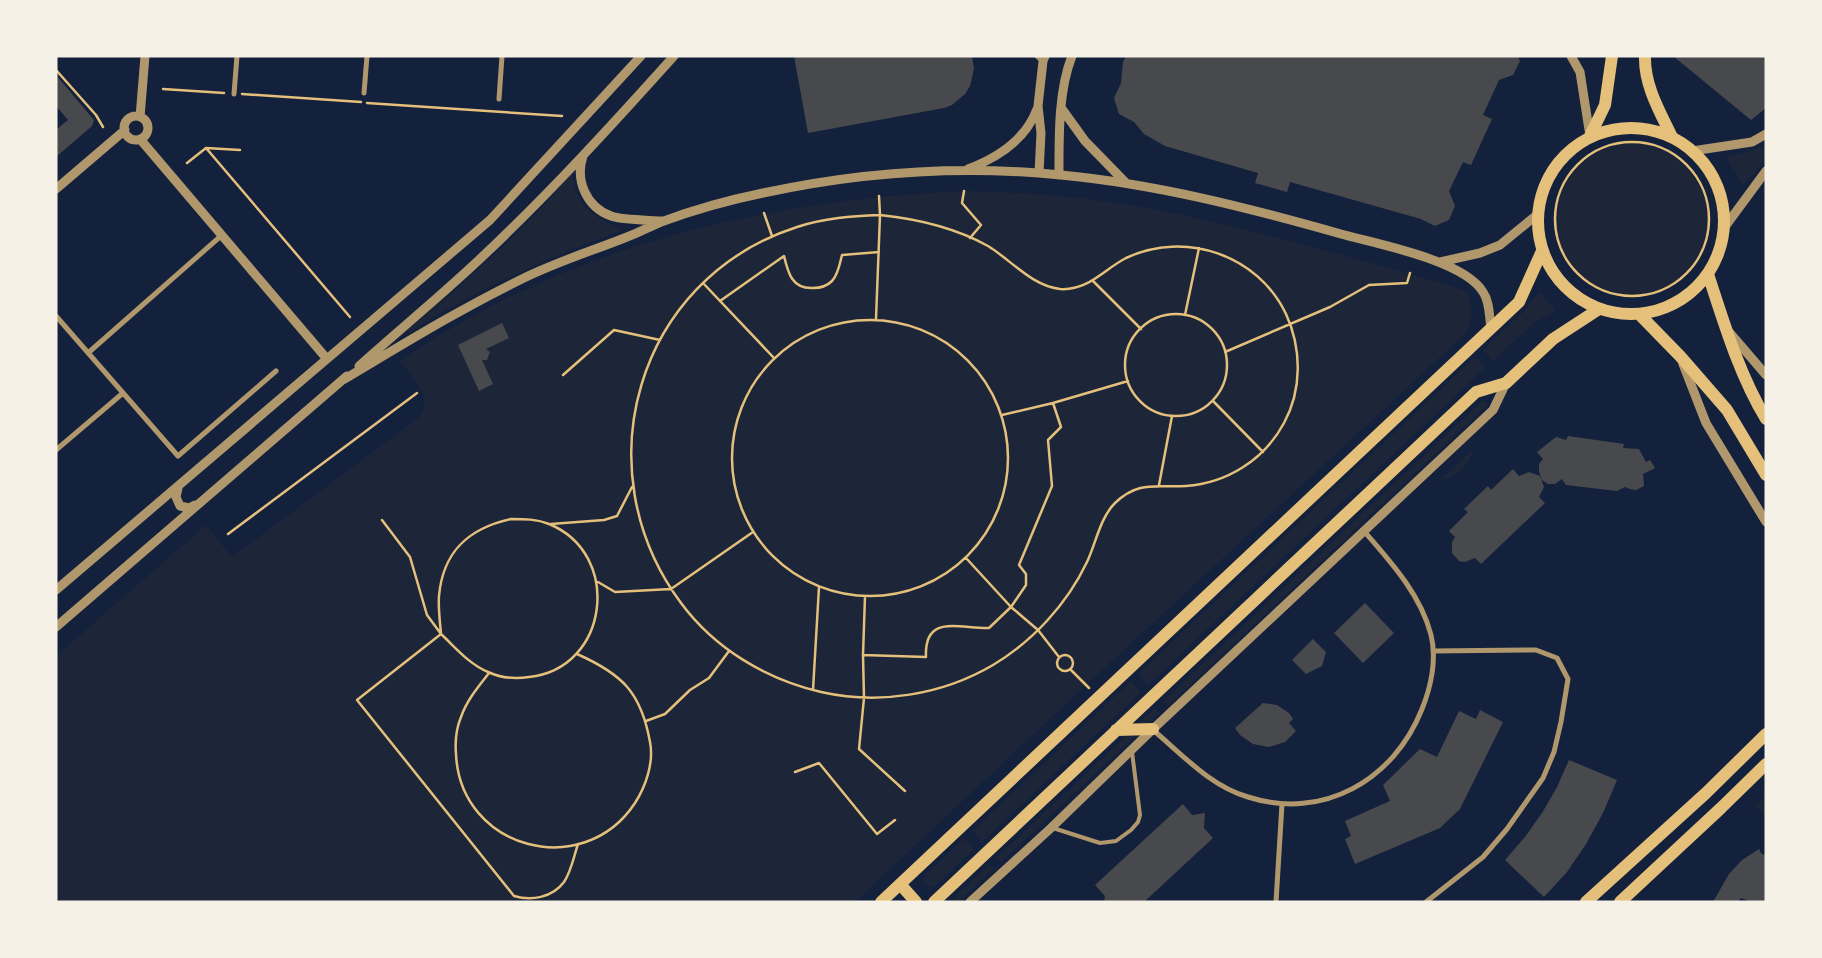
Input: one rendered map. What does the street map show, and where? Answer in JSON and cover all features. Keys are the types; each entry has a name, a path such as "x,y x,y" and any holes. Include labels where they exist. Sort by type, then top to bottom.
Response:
{"main road":[{"path":"1590,136 1605,105 1612,56"},
{"path":"1644,56 1652,96 1672,137"},
{"path":"1625,127 1649,129 1672,137 1692,151 1714,180 1722,203 1724,228 1719,252 1708,274 1696,287 1683,298 1662,309 1639,314 1619,314 1599,309 1578,298 1564,286 1553,272 1542,251 1538,232 1538,214 1542,190 1553,168 1569,150 1590,136 1625,127"},
{"path":"881,902 1518,302 1542,251"},
{"path":"1708,274 1751,395 1766,419"},
{"path":"934,902 1476,392 1506,383 1553,339 1599,309"},
{"path":"1639,314 1680,356 1727,410 1766,475"},
{"path":"1116,730 1153,730"},
{"path":"1586,902 1706,793 1766,734"},
{"path":"1620,902 1722,808 1766,764"},
{"path":"900,884 916,902"}],"street":[{"path":"140,117 126,122 125,130 128,137 132,140 140,139 146,134 148,129 147,124 140,117 145,56"},
{"path":"234,94 237,56"},
{"path":"364,93 367,56"},
{"path":"499,99 502,56"},
{"path":"56,590 178,488 490,220 641,56"},
{"path":"56,627 343,380 482,257 583,156 674,56"},
{"path":"1059,175 1062,109 1067,69 1072,56"},
{"path":"1571,56 1580,72 1590,136"},
{"path":"1039,174 1041,133 1038,106 1042,58"},
{"path":"963,170 997,155 1012,144 1033,121 1038,106"},
{"path":"1062,109 1085,141 1126,184"},
{"path":"56,189 125,130"},
{"path":"1041,133 1052,139 1060,136"},
{"path":"1692,151 1752,142 1766,134"},
{"path":"140,139 327,359"},
{"path":"583,156 580,174 582,185 586,195 601,211 622,219 664,221"},
{"path":"343,380 492,293 558,262 627,237 664,221 760,193 812,184 863,177 963,170 1059,175 1126,184 1204,199 1297,222 1440,262 1467,276 1483,291 1489,307 1491,328"},
{"path":"1724,228 1766,171"},
{"path":"1440,262 1480,253 1500,245 1538,214"},
{"path":"88,353 222,235"},
{"path":"56,316 178,456 276,371"},
{"path":"1726,329 1766,375"},
{"path":"1680,356 1706,423 1766,522"},
{"path":"970,902 1494,410 1506,383"},
{"path":"56,450 123,393"},
{"path":"178,488 176,497 180,506 189,508 198,504"},
{"path":"1153,730 1215,782 1247,797 1282,804 1314,802 1346,792 1374,776 1397,753 1418,719 1427,698 1431,680 1433,651 1431,636 1423,612 1411,589 1364,531"},
{"path":"1426,902 1483,857 1543,778 1554,752 1562,722 1568,679 1556,658 1536,650 1433,651"},
{"path":"1276,902 1282,804"}],"lane":[{"path":"1051,828 1100,843 1116,841 1131,830 1138,822 1140,814 1131,750"}],"path":[{"path":"56,70 96,115 103,127"},
{"path":"163,89 234,94"},
{"path":"485,111 562,116"},
{"path":"1617,143 1647,144 1675,155 1683,161 1696,177 1708,205 1708,235 1696,263 1674,284 1637,297 1616,295 1589,283 1568,262 1556,234 1556,204 1568,176 1589,155 1617,143"},
{"path":"187,163 206,148 240,150"},
{"path":"206,148 350,317"},
{"path":"964,191 962,203 981,225 970,238"},
{"path":"876,320 879,196"},
{"path":"764,213 772,236"},
{"path":"880,215 908,218 934,224 970,238 986,245 1043,285 1064,289 1093,281 1114,265 1141,252 1169,247 1198,248 1227,257 1252,272 1273,292 1290,324 1298,360 1296,389 1290,410 1281,429 1263,452 1241,469 1217,480 1190,486 1159,485 1140,488 1115,503 1104,518 1094,548 1083,571 1069,593 1038,630 1015,650 968,678 942,687 916,694 864,698 813,690 778,679 729,651 707,633 688,612 671,589 657,565 637,513 632,486 631,439 636,403 644,376 660,340 684,304 703,283 747,249 772,236 798,226 852,216 880,215"},
{"path":"1185,315 1198,248"},
{"path":"720,301 784,256 788,275 792,280 800,287 816,288 831,282 836,275 842,255 878,252"},
{"path":"1225,352 1330,307 1369,285 1407,283 1410,273"},
{"path":"1093,281 1141,329"},
{"path":"703,283 774,358"},
{"path":"1173,314 1185,315 1206,324 1214,332 1225,352 1227,362 1225,378 1219,393 1206,407 1190,414 1172,416 1161,414 1150,409 1133,392 1126,370 1127,352 1130,343 1141,329 1150,322 1173,314"},
{"path":"876,320 909,325 941,339 968,360 987,384 995,398 1002,416 1008,456 1003,494 997,512 989,528 966,558 944,575 919,588 901,593 865,596 848,595 819,587 787,569 769,552 754,532 744,515 738,498 732,460 733,441 742,404 762,372 774,358 800,338 821,328 844,322 876,320"},
{"path":"563,375 614,330 660,340"},
{"path":"1002,416 1128,381"},
{"path":"228,534 417,393"},
{"path":"1213,401 1263,452"},
{"path":"863,655 926,657 925,643 933,632 945,626 988,628 1011,606 1026,585 1026,574 1019,565 1052,486 1048,440 1061,427 1053,403"},
{"path":"1159,485 1172,416"},
{"path":"549,524 604,520 617,516 632,486"},
{"path":"382,520 410,557 427,615 441,634 472,663 489,672 512,678 536,677 551,672 577,654 588,638 596,620 598,601 597,582 590,564 580,547 566,534 549,524 531,519 511,518 492,523 475,531 460,544 449,559 442,577 439,596 441,634"},
{"path":"597,582 615,592 671,589 754,532"},
{"path":"966,558 1011,606 1038,630 1059,656"},
{"path":"813,690 819,587"},
{"path":"865,596 864,698 859,749 905,791"},
{"path":"441,634 357,700 514,896 527,900 554,892 564,882 578,844"},
{"path":"646,721 665,714 690,690 709,678 729,651"},
{"path":"489,672 471,696 460,718 455,742 456,767 464,790 477,811 494,828 516,840 539,847 564,847 588,842 609,830 628,814 641,793 649,770 650,745 646,721 636,699 620,679 601,665 577,654"},
{"path":"1066,655 1071,657 1073,665 1070,670 1065,672 1058,668 1056,662 1059,656 1066,655"},
{"path":"1070,670 1099,697"},
{"path":"795,772 819,763 877,834 895,820"}],"shaded area":[{"path":"1632,142 1661,148 1675,155 1686,165 1696,176 1703,190 1709,219 1703,248 1696,262 1686,273 1675,283 1661,290 1632,296 1603,290 1589,283 1578,273 1568,262 1561,248 1555,219 1561,190 1568,176 1578,165 1589,155 1603,148"},
{"path":"1766,144 1766,160 1743,185 1726,157 1744,153"},
{"path":"572,174 578,196 583,204 596,216 624,230 564,253 506,279 449,309 393,342 487,262"},
{"path":"968,191 1046,195 1149,208 1277,238 1397,270 1466,291 1471,309 1469,325 1463,336 855,902 56,902 56,656 206,525 232,557 417,419 423,411 424,396 400,361 464,321 531,287 600,259 672,236 745,218 819,205 893,196"},
{"path":"1541,293 1555,309 1553,313 1536,321 1493,361 1483,350 1526,309 1537,294"},
{"path":"1475,357 1485,368 1148,685 1138,674"},
{"path":"1483,400 1487,405 1168,706 1163,701"},
{"path":"1473,449 1469,461 1462,470 1446,479 1440,480"},
{"path":"1131,681 1141,692 982,842 972,831"},
{"path":"1155,708 1160,713 1149,723 1139,723"},
{"path":"1135,736 1001,862 997,857 1125,737"},
{"path":"1766,796 1766,819 1755,805"},
{"path":"964,838 974,849 935,886 928,887 923,882 925,875"},
{"path":"989,865 993,869 959,902 949,902"}],"building":[{"path":"794,56 972,56 974,69 970,86 965,94 952,105 808,133"},
{"path":"1126,56 1518,56 1520,61 1513,75 1499,80 1483,115 1492,119 1471,165 1463,162 1449,191 1455,206 1449,220 1435,226 1421,219 1290,182 1287,192 1255,183 1258,173 1165,146 1144,134 1134,122 1119,114 1114,98 1121,83 1123,62"},
{"path":"1673,56 1766,56 1766,108 1751,120"},
{"path":"56,75 94,120 92,126 56,157 56,130 68,120 56,106"},
{"path":"502,323 509,338 486,349 490,352 487,360 482,360 493,384 479,391 458,345"},
{"path":"1568,436 1624,444 1623,448 1639,449 1646,462 1650,460 1655,468 1643,474 1644,486 1636,490 1625,487 1617,491 1566,485 1562,479 1555,484 1548,484 1542,480 1539,472 1539,464 1543,459 1537,452 1556,437 1566,440"},
{"path":"1513,469 1519,476 1529,472 1540,476 1544,487 1539,497 1545,503 1481,564 1475,558 1465,562 1459,561 1452,553 1452,542 1455,537 1449,531 1468,512 1464,509 1488,486 1491,490"},
{"path":"1365,603 1394,633 1363,663 1334,633"},
{"path":"1313,639 1326,652 1322,666 1306,674 1292,660"},
{"path":"1263,703 1277,705 1289,713 1293,719 1289,723 1296,731 1285,742 1269,747 1253,744 1240,735 1235,728"},
{"path":"1480,710 1503,722 1460,809 1440,828 1355,864 1345,839 1351,836 1345,821 1390,801 1383,785 1420,749 1437,757 1459,711 1476,719"},
{"path":"1569,760 1617,780 1603,813 1586,844 1567,872 1544,897 1505,860 1542,813 1557,787"},
{"path":"1183,804 1192,815 1205,813 1204,828 1213,838 1144,902 1104,902 1105,896 1095,885"},
{"path":"1759,849 1766,856 1766,902 1753,902 1741,898 1738,902 1713,902 1729,874 1742,860"}]}
